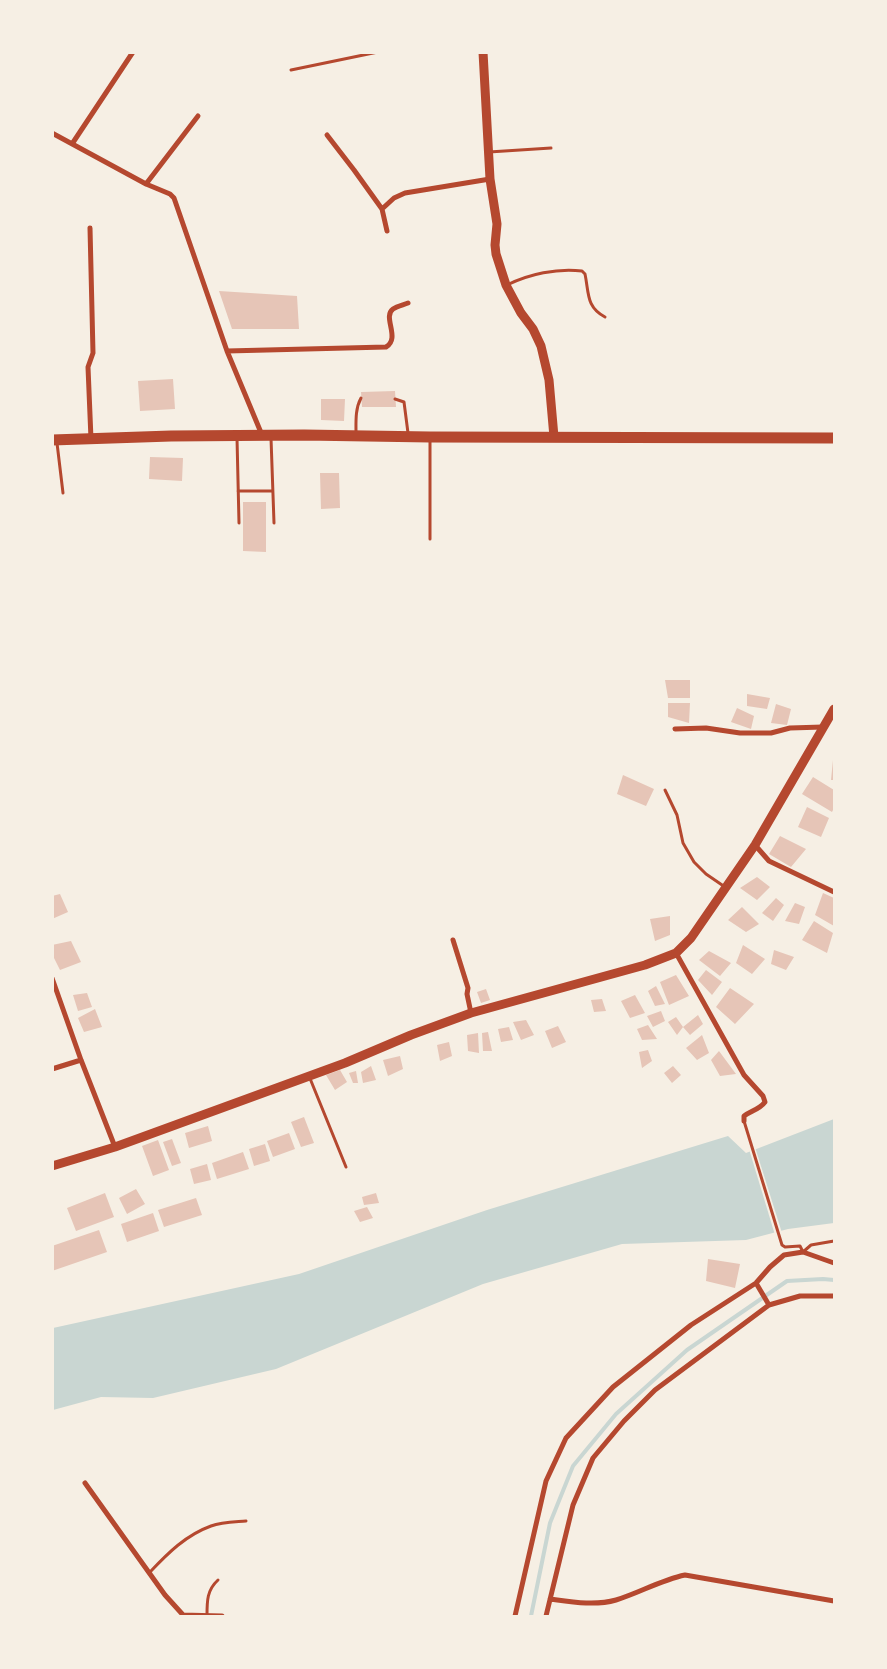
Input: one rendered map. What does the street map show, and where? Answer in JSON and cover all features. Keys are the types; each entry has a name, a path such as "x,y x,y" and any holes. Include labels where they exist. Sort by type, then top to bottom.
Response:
{"highway":[{"path":"55,440 237,435 834,438"}],"street":[{"path":"72,144 133,52"},
{"path":"483,52 490,178 497,224 495,245 506,285 521,313 533,329 541,346 549,380 554,437"},
{"path":"146,184 198,116"},
{"path":"52,133 146,184 170,194 174,198 227,351 267,435"},
{"path":"327,135 382,209 387,231"},
{"path":"382,209 394,198 405,193 490,178"},
{"path":"90,228 92,353 88,367 91,439"},
{"path":"227,351 386,347 390,345 392,338 389,314 391,310 408,303"},
{"path":"52,1166 115,1148 472,1013 645,965 676,953 692,938 754,845 834,709"},
{"path":"675,730 706,728 740,733 771,733 790,728 823,728"},
{"path":"754,845 769,861 834,892"},
{"path":"453,940 468,988 467,994 472,1013"},
{"path":"676,953 744,1075 763,1096 765,1102 762,1106 744,1116 744,1121"},
{"path":"53,982 115,1148"},
{"path":"52,1069 81,1060"},
{"path":"516,1616 546,1481 566,1438 613,1387 691,1325 758,1285 770,1267 784,1255 803,1252 834,1263"},
{"path":"758,1285 768,1303"},
{"path":"546,1616 573,1505 593,1458 624,1421 655,1390 768,1303 800,1296 834,1296"},
{"path":"85,1483 183,1616 222,1616"},
{"path":"550,1599 584,1603 614,1600 685,1575 834,1601"}],"lane":[{"path":"291,70 378,52"},
{"path":"488,152 552,148"},
{"path":"506,285 553,271 582,271 585,274 592,307 596,312 605,317"},
{"path":"356,436 356,420 361,398"},
{"path":"395,399 404,402 408,436"},
{"path":"237,435 239,523"},
{"path":"267,435 274,523"},
{"path":"430,437 430,538"},
{"path":"55,440 63,493"},
{"path":"238,491 272,491"},
{"path":"665,790 677,815 683,843 694,862 706,874 725,887"},
{"path":"309,1076 346,1166"},
{"path":"744,1121 782,1245 785,1247 800,1246 803,1252 812,1245 834,1241"},
{"path":"150,1572 168,1553 189,1536 212,1526 246,1521"},
{"path":"207,1615 210,1587 218,1580"}],"shaded area":[{"path":"834,1119 834,1223 788,1229 746,1240 622,1244 483,1284 276,1369 153,1398 101,1397 53,1410 53,1328 299,1274 487,1210 728,1136 746,1153"}],"pier":[{"path":"755,1147 782,1233 775,1235 749,1149"}],"building":[{"path":"219,291 297,296 299,329 232,329"},
{"path":"173,379 175,409 140,411 138,381"},
{"path":"395,391 396,407 362,407 361,392"},
{"path":"321,399 345,399 344,421 321,420"},
{"path":"150,457 183,458 182,481 149,479"},
{"path":"320,473 339,473 340,508 321,509"},
{"path":"243,502 266,502 266,552 243,551"},
{"path":"665,680 690,680 690,698 668,698"},
{"path":"747,694 770,698 767,709 747,706"},
{"path":"668,703 690,703 689,723 668,717"},
{"path":"776,704 791,709 787,725 771,723"},
{"path":"737,708 754,716 751,729 731,722"},
{"path":"833,760 834,780 831,780"},
{"path":"623,775 654,789 646,806 617,794"},
{"path":"813,777 834,790 834,808 832,812 802,794"},
{"path":"807,807 829,818 821,837 798,827"},
{"path":"780,836 806,849 791,867 769,854"},
{"path":"757,877 770,887 757,900 740,888"},
{"path":"823,893 834,898 834,926 815,915"},
{"path":"60,894 68,912 52,919 52,896"},
{"path":"776,898 784,905 773,921 762,913"},
{"path":"795,903 805,907 799,924 785,921"},
{"path":"742,907 759,924 746,932 728,920"},
{"path":"670,916 670,935 655,941 650,919"},
{"path":"814,921 833,933 827,953 802,940"},
{"path":"71,941 81,962 60,970 52,954 52,945"},
{"path":"743,945 765,959 752,974 736,963"},
{"path":"774,950 794,957 786,970 771,964"},
{"path":"709,951 731,963 720,976 699,960"},
{"path":"706,970 722,982 712,995 698,980"},
{"path":"676,975 689,996 669,1005 660,982"},
{"path":"656,986 665,1004 655,1006 648,991"},
{"path":"730,988 754,1004 735,1024 716,1007"},
{"path":"486,989 490,1000 481,1003 477,992"},
{"path":"87,993 92,1007 78,1011 73,995"},
{"path":"635,995 645,1013 630,1018 621,1001"},
{"path":"602,999 606,1011 594,1012 591,1000"},
{"path":"95,1009 102,1027 84,1032 78,1018"},
{"path":"661,1011 665,1021 653,1027 647,1016"},
{"path":"698,1015 703,1024 690,1035 683,1027"},
{"path":"676,1017 683,1027 677,1035 668,1022"},
{"path":"526,1020 534,1035 521,1040 513,1022"},
{"path":"648,1025 657,1039 642,1040 637,1029"},
{"path":"558,1026 566,1042 552,1048 545,1031"},
{"path":"509,1027 513,1040 501,1042 498,1029"},
{"path":"488,1032 492,1051 483,1051 482,1033"},
{"path":"478,1033 479,1053 468,1051 467,1035"},
{"path":"702,1035 709,1053 697,1060 686,1048"},
{"path":"449,1042 452,1056 440,1061 437,1045"},
{"path":"648,1050 652,1061 642,1068 639,1052"},
{"path":"719,1051 736,1074 720,1076 711,1060"},
{"path":"400,1056 403,1069 388,1076 383,1060"},
{"path":"371,1066 376,1080 363,1083 361,1072"},
{"path":"673,1066 681,1075 672,1083 664,1073"},
{"path":"340,1070 347,1082 335,1090 326,1075"},
{"path":"356,1071 358,1083 353,1083 349,1073"},
{"path":"304,1117 314,1143 301,1147 291,1122"},
{"path":"208,1126 212,1141 189,1148 185,1133"},
{"path":"289,1133 295,1149 273,1157 267,1141"},
{"path":"172,1139 181,1163 172,1166 163,1142"},
{"path":"158,1140 169,1170 153,1176 142,1146"},
{"path":"265,1144 270,1161 254,1166 249,1149"},
{"path":"243,1152 249,1169 217,1179 212,1163"},
{"path":"207,1164 211,1180 194,1184 190,1169"},
{"path":"136,1189 145,1204 127,1214 119,1198"},
{"path":"105,1193 114,1217 76,1231 67,1208"},
{"path":"376,1193 379,1203 364,1205 362,1197"},
{"path":"196,1198 202,1215 164,1227 158,1210"},
{"path":"367,1207 373,1218 360,1222 354,1211"},
{"path":"153,1213 159,1231 127,1242 121,1224"},
{"path":"99,1230 107,1252 52,1271 52,1246"},
{"path":"708,1259 740,1264 735,1288 706,1281"}],"waterway":[{"path":"531,1616 550,1523 573,1466 616,1414 687,1350 787,1281 834,1280"}]}
